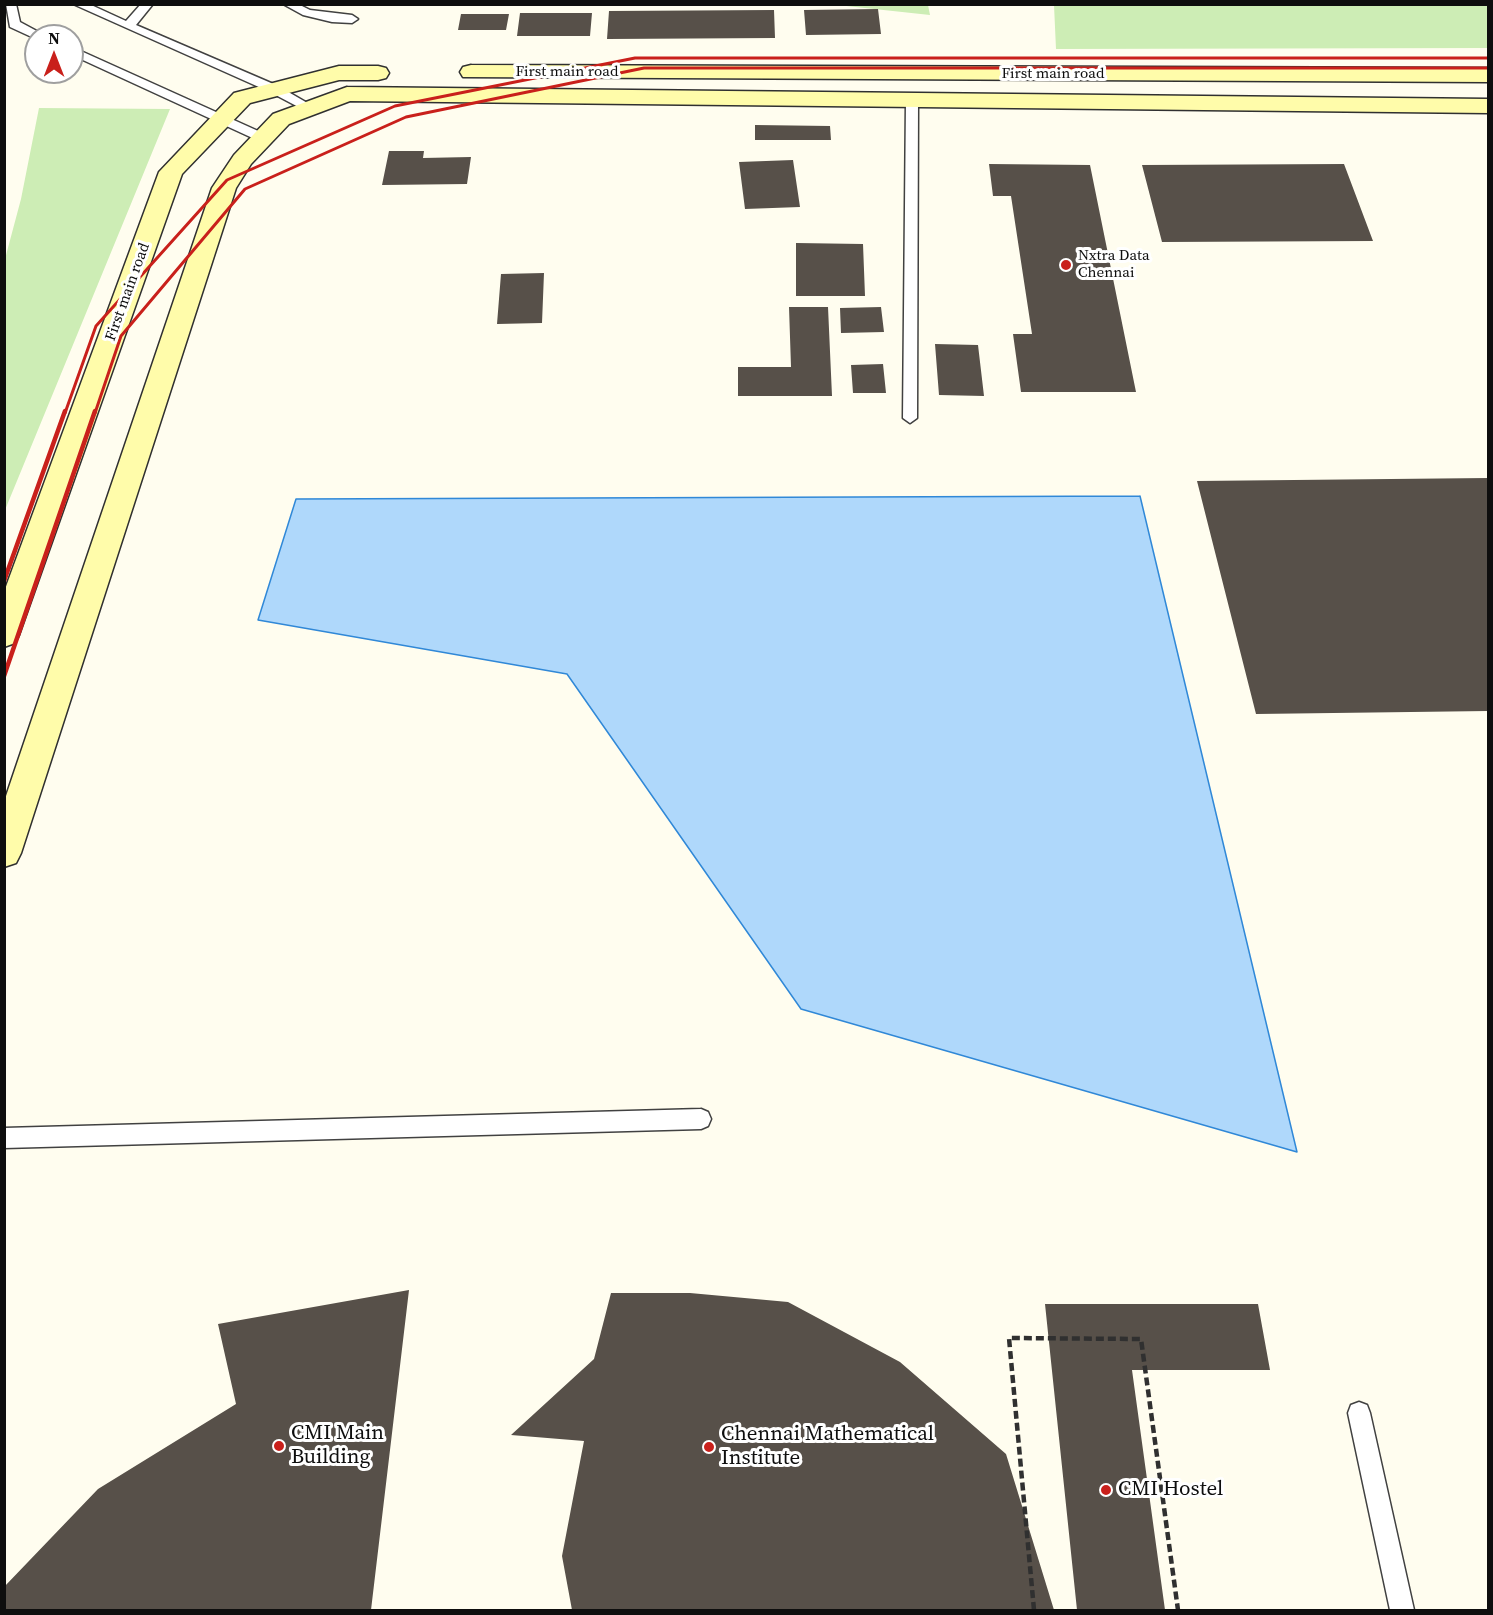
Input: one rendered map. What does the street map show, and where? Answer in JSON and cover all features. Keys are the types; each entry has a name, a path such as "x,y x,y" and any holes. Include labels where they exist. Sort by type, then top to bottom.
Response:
{"street":[{"name":"First main road","path":"4,635 171,172 242,98 339,73 1488,75"},
{"path":"4,853 224,188 242,160 281,119 347,94 1488,106"}],"lane":[{"path":"78,4 274,89 310,108"},
{"path":"128,26 148,4"},
{"path":"288,4 316,15 352,19"},
{"path":"4,7 12,5 14,24 24,29"},
{"path":"84,57 263,138"},
{"path":"910,418 912,100"},
{"path":"4,1138 701,1119"},
{"path":"1359,1413 1402,1611"}],"path":[{"path":"1034,1611 1009,1338 1141,1339 1178,1611"}],"green space":[{"path":"837,5 928,5 930,15"},
{"path":"1054,5 1488,5 1488,48 1056,49"},
{"path":"39,108 170,109 5,510 5,259 21,199"}],"water":[{"path":"1140,496 1297,1152 801,1009 567,674 258,620 296,499"}],"building":[{"path":"878,9 881,34 806,35 804,10"},
{"path":"774,10 775,38 607,39 609,11"},
{"path":"520,13 592,13 590,36 517,36"},
{"path":"461,14 509,14 506,30 458,30"},
{"path":"755,125 830,126 831,140 755,140"},
{"path":"389,151 424,151 423,158 471,157 467,184 382,185"},
{"path":"793,160 800,207 745,209 739,162"},
{"name":"Nxtra Data Chennai","path":"989,164 1090,165 1136,392 1021,392 1013,334 1032,334 1011,196 993,196"},
{"path":"1344,164 1373,241 1162,242 1142,165"},
{"path":"796,243 863,244 865,296 796,296"},
{"path":"544,273 542,323 497,324 501,274"},
{"path":"789,307 828,307 832,396 738,396 738,367 791,367"},
{"path":"881,307 884,332 841,333 840,308"},
{"path":"935,344 978,345 984,396 939,395"},
{"path":"883,364 886,393 853,393 851,365"},
{"path":"1488,478 1488,711 1256,714 1197,481"},
{"name":"CMI Main Building","path":"409,1290 371,1610 4,1610 4,1587 98,1489 236,1404 218,1324"},
{"path":"611,1293 690,1293 788,1302 900,1362 1006,1454 1054,1610 572,1610 562,1556 584,1441 511,1435 594,1359"},
{"name":"CMI Hostel","path":"1045,1304 1258,1304 1270,1370 1132,1370 1165,1610 1077,1610"}],"railway":[{"path":"65,413 96,326 227,180 395,106 635,58 1488,58"},
{"path":"95,413 121,336 245,189 406,117 644,68 1488,68"},
{"path":"4,581 65,411"},
{"path":"4,676 95,411"}],"place":[{"name":"Nxtra Data Chennai","path":"1066,265"},
{"name":"CMI Main Building","path":"279,1446"},
{"name":"Chennai Mathematical Institute","path":"709,1447"},
{"name":"CMI Hostel","path":"1106,1490"}]}
